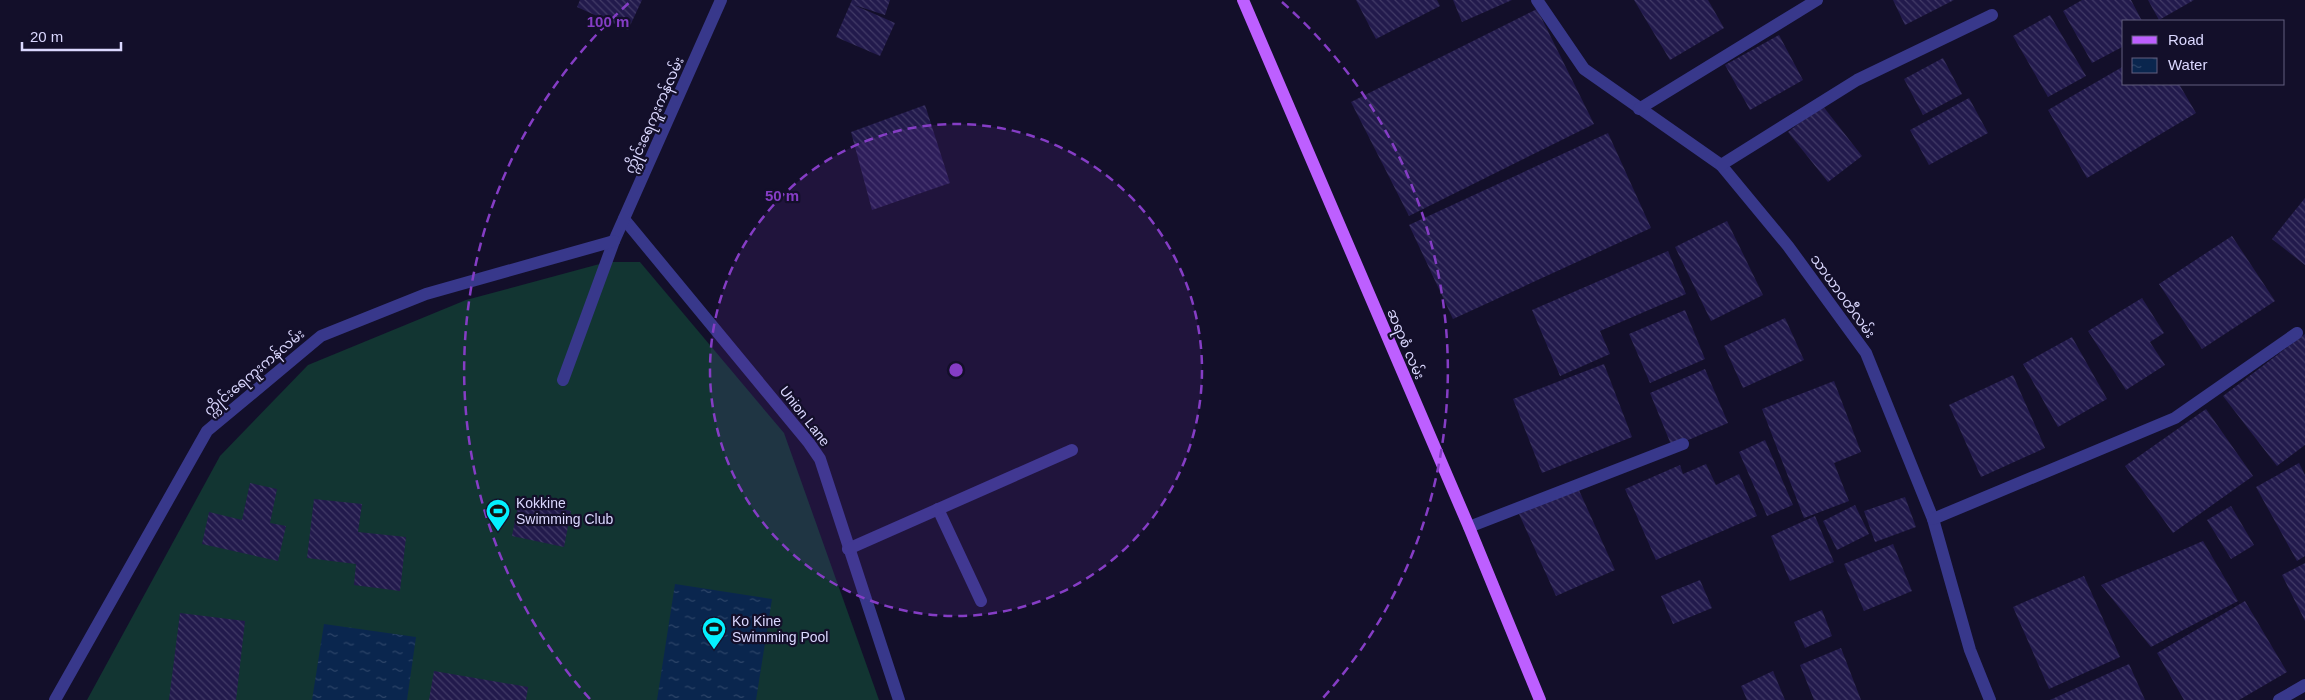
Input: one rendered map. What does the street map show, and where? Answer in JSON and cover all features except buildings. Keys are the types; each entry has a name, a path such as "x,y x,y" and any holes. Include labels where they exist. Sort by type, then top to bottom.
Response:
{"main road":[{"name":"ဆရာစံ လမ်း","path":"1243,0 1469,527 1540,700"}],"street":[{"name":"က္ကိုင်းရေကူးကန်လမ်း","path":"563,380 614,242 721,0"},
{"name":"သာယာဝတီလမ်း","path":"1537,0 1584,69 1721,165 1788,246 1866,354 1933,519 1970,650 1990,700"},
{"path":"1639,109 1817,0"},
{"path":"1721,165 1857,80 1992,15"},
{"name":"Union Lane","path":"624,219 809,443 820,459 848,549 900,700"},
{"name":"က္ကိုင်းရေကူးကန်လမ်း","path":"55,700 207,431 321,336 426,294 614,242"},
{"path":"1933,519 2175,418 2298,333"},
{"path":"1469,527 1683,444"},
{"path":"848,549 1072,450"},
{"path":"938,509 981,601"},
{"path":"2279,700 2305,685"}],"green space":[{"name":"Kokkine Swimming Club","path":"607,262 640,262 784,433 879,700 87,700 220,456 308,365 466,300"}],"water":[{"name":"Ko Kine Swimming Pool","path":"675,584 772,599 756,700 657,700"},
{"path":"324,624 416,637 407,700 312,700"}],"place":[{"name":"Kokkine Swimming Club","path":"498,532"},
{"name":"Ko Kine Swimming Pool","path":"714,650"}]}
